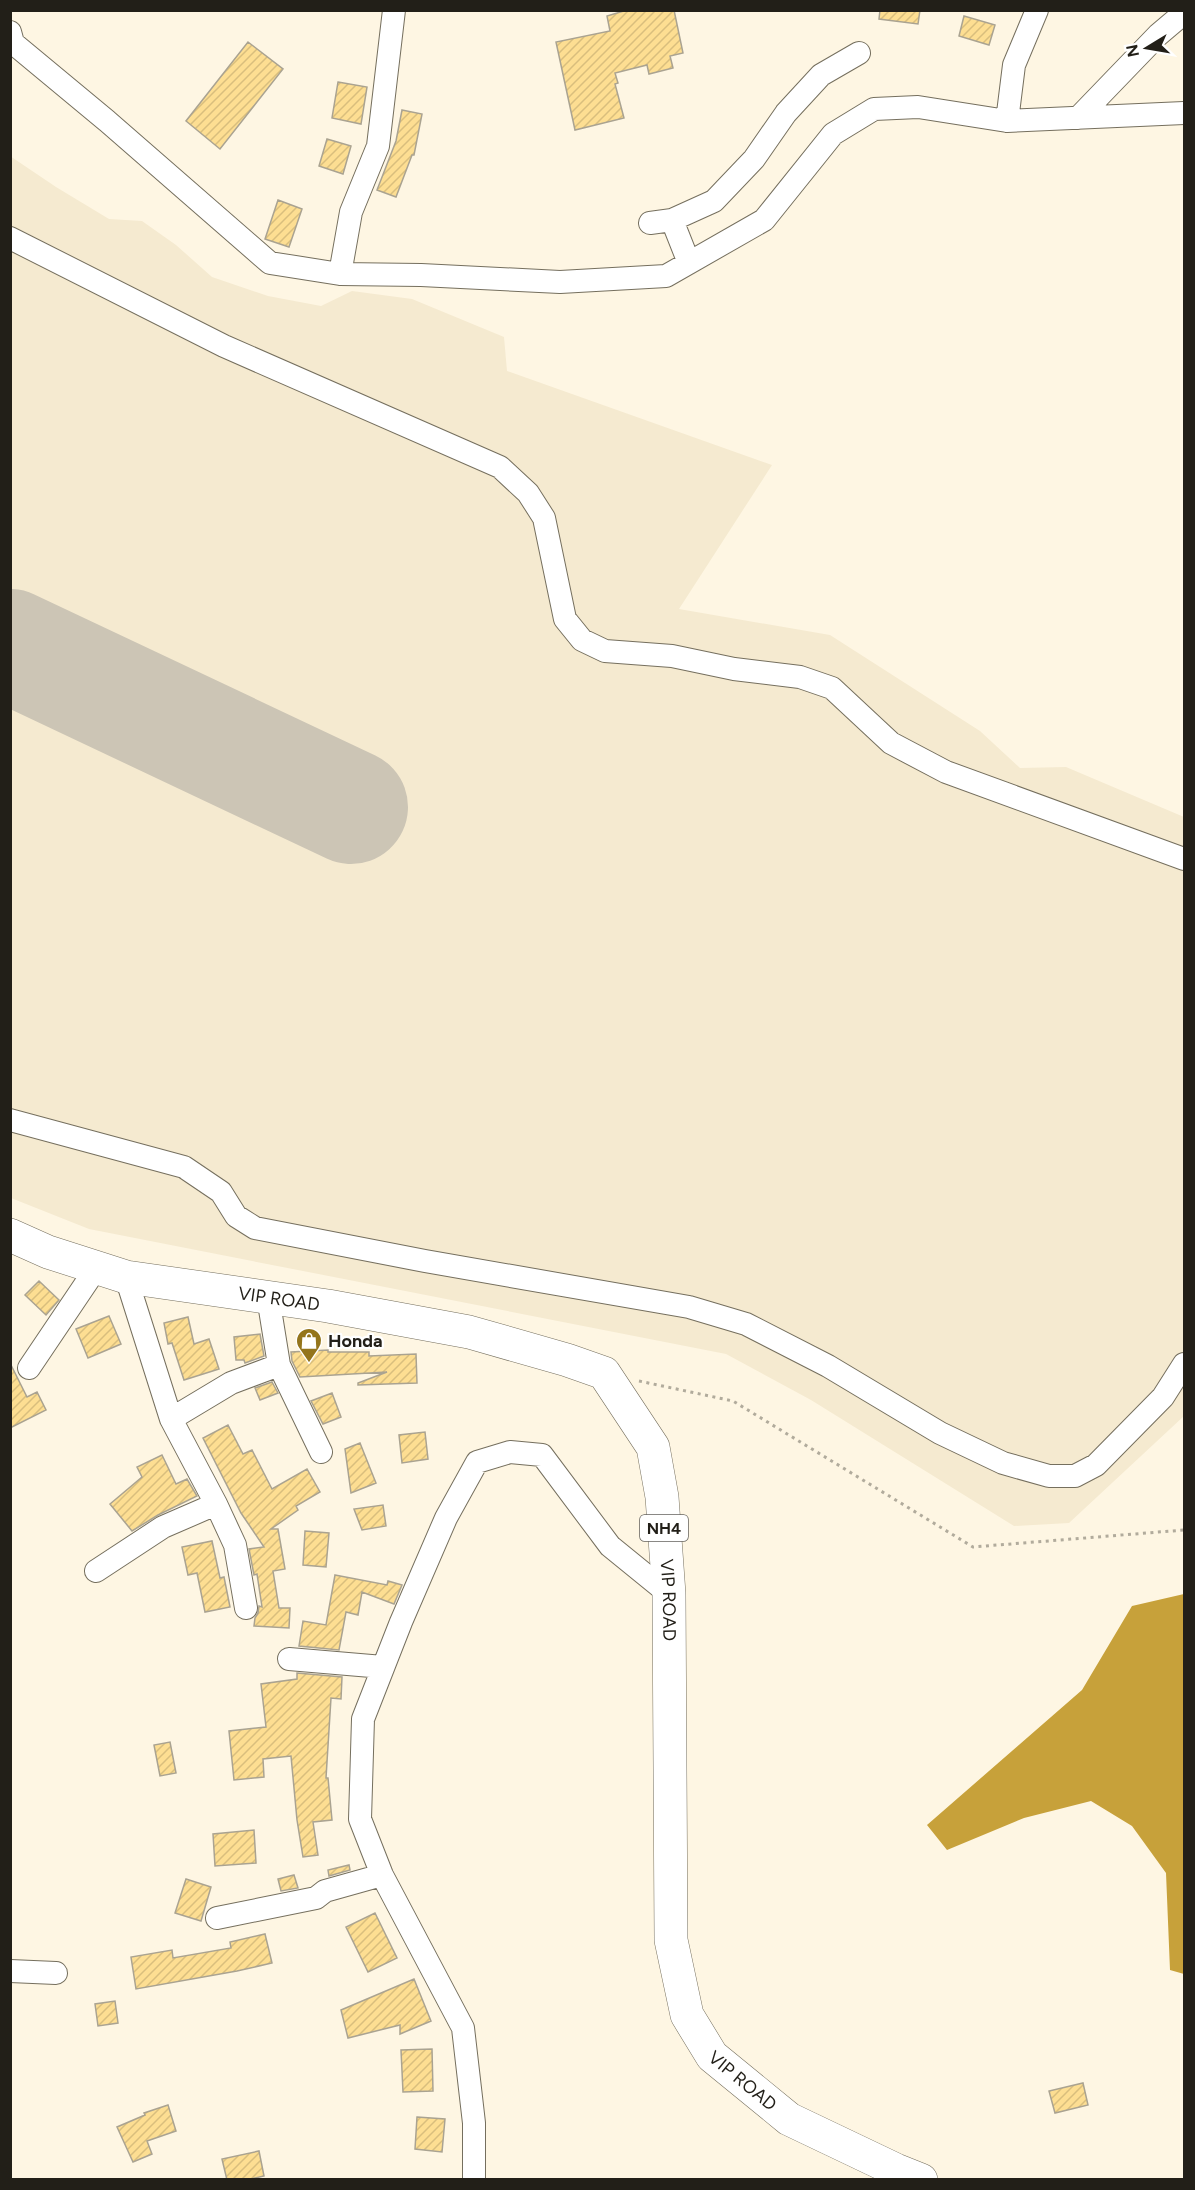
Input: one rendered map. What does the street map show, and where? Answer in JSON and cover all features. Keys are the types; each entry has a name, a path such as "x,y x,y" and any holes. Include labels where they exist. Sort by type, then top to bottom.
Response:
{"highway":[{"name":"VIP ROAD","path":"10,1235 48,1252 112,1272 328,1305 469,1332 604,1373 653,1447 662,1497 669,1594 671,1940 687,2015 712,2056 789,2119 921,2180"}],"street":[{"path":"340,274 351,212 378,146 394,10"},
{"path":"1007,121 1014,65 1037,10"},
{"path":"1078,118 1158,35 1185,13"},
{"path":"10,32 13,43 107,121 270,263 340,274 421,275 560,282 666,276 764,220 833,134 874,110 918,107 1007,121 1185,113"},
{"path":"650,223 672,220 714,201 754,159 786,112 821,75 859,53"},
{"path":"672,220 689,263"},
{"path":"10,238 224,346 500,467 528,493 544,518 565,620 582,640 605,651 672,656 734,669 800,677 832,688 891,743 946,772 1185,859"},
{"path":"10,1120 184,1167 221,1192 236,1216 255,1228 425,1261 689,1307 746,1324 828,1366 940,1433 1002,1464 1049,1476 1075,1476 1096,1465 1163,1397 1185,1364"},
{"path":"29,1368 112,1272 171,1419 235,1545 246,1608"},
{"path":"268,1297 279,1365 321,1452"},
{"path":"171,1419 231,1383 279,1365"},
{"path":"474,2180 474,2123 463,2028 382,1875 360,1819 363,1719 446,1518 477,1462 510,1452 542,1455 610,1546 669,1594"},
{"path":"96,1571 163,1527 216,1504"},
{"path":"289,1659 383,1667"},
{"path":"217,1918 316,1898 326,1891 382,1875"},
{"path":"10,1971 56,1973"}],"path":[{"path":"604,1373 733,1401 973,1547 1185,1530"}],"shaded area":[{"path":"10,156 109,219 142,221 176,245 212,277 268,296 321,306 352,291 412,299 504,337 507,371 772,465 679,609 830,635 980,731 1020,768 1066,767 1184,817 1184,1416 1069,1523 1014,1526 811,1400 726,1354 89,1229 11,1198"},
{"path":"1184,1594 1184,1974 1170,1970 1166,1873 1132,1826 1091,1801 1024,1818 947,1850 927,1825 1082,1690 1132,1606"}],"building":[{"path":"627,10 674,10 683,53 670,56 673,68 649,74 647,65 615,73 618,83 615,84 624,118 575,130 556,42 610,31 607,16"},
{"path":"880,10 920,10 918,24 879,19"},
{"path":"964,16 995,25 989,45 959,36"},
{"path":"248,42 283,69 220,149 186,121"},
{"path":"338,82 367,87 361,124 332,118"},
{"path":"402,110 422,114 414,155 412,155 396,197 377,190 396,141"},
{"path":"327,139 351,146 343,174 319,166"},
{"path":"278,200 302,209 289,247 265,239"},
{"path":"39,1281 59,1300 46,1315 25,1295"},
{"path":"109,1316 121,1344 88,1358 76,1329"},
{"path":"188,1317 194,1344 209,1339 219,1369 184,1380 172,1343 168,1344 164,1323"},
{"path":"260,1334 264,1356 245,1363 244,1360 236,1360 234,1337"},
{"path":"328,1350 328,1352 369,1352 369,1356 416,1354 417,1383 358,1385 358,1383 387,1372 300,1377 292,1361 291,1352"},
{"path":"10,1363 27,1397 37,1392 46,1410 10,1428"},
{"path":"272,1382 278,1393 260,1400 255,1388"},
{"path":"332,1393 341,1417 323,1424 311,1401"},
{"path":"228,1425 243,1454 252,1450 272,1489 307,1469 320,1492 296,1506 298,1510 271,1529 278,1529 285,1569 273,1571 279,1608 290,1608 289,1628 254,1626 259,1606 262,1607 257,1574 254,1575 249,1549 264,1547 241,1513 203,1438"},
{"path":"425,1432 428,1459 402,1463 399,1435"},
{"path":"360,1443 376,1483 351,1493 345,1449"},
{"path":"162,1455 176,1484 187,1479 197,1496 132,1531 110,1504 142,1477 137,1467"},
{"path":"383,1505 386,1526 362,1530 354,1509"},
{"path":"305,1531 329,1533 326,1567 303,1565"},
{"path":"212,1541 220,1578 224,1577 230,1607 205,1612 197,1573 188,1575 182,1547"},
{"path":"335,1575 387,1585 388,1581 402,1585 394,1604 362,1592 358,1615 346,1612 339,1650 299,1646 303,1621 326,1625"},
{"path":"297,1673 342,1677 341,1699 331,1698 326,1778 328,1778 332,1820 313,1822 318,1855 303,1857 291,1756 263,1759 264,1777 234,1780 229,1731 266,1727 261,1684 297,1679"},
{"path":"170,1742 176,1773 160,1776 154,1745"},
{"path":"254,1830 256,1863 215,1866 213,1834"},
{"path":"349,1865 350,1870 329,1876 328,1870"},
{"path":"294,1875 298,1888 281,1891 278,1879"},
{"path":"186,1879 211,1887 201,1921 175,1913"},
{"path":"375,1913 397,1958 368,1972 346,1927"},
{"path":"265,1934 272,1963 136,1989 131,1957 172,1950 173,1958 231,1948 230,1942"},
{"path":"414,1979 431,2021 400,2034 400,2025 348,2038 341,2010"},
{"path":"115,2001 118,2023 98,2026 95,2004"},
{"path":"432,2049 433,2091 403,2092 401,2050"},
{"path":"1083,2083 1088,2105 1055,2113 1049,2091"},
{"path":"168,2105 176,2131 147,2141 152,2154 133,2162 117,2127 145,2115 144,2113"},
{"path":"417,2117 445,2119 442,2152 415,2149"},
{"path":"259,2151 264,2176 247,2180 227,2180 222,2159"}],"runway":[{"path":"10,646 351,807"}],"place":[{"name":"Honda","path":"309,1364"}]}
